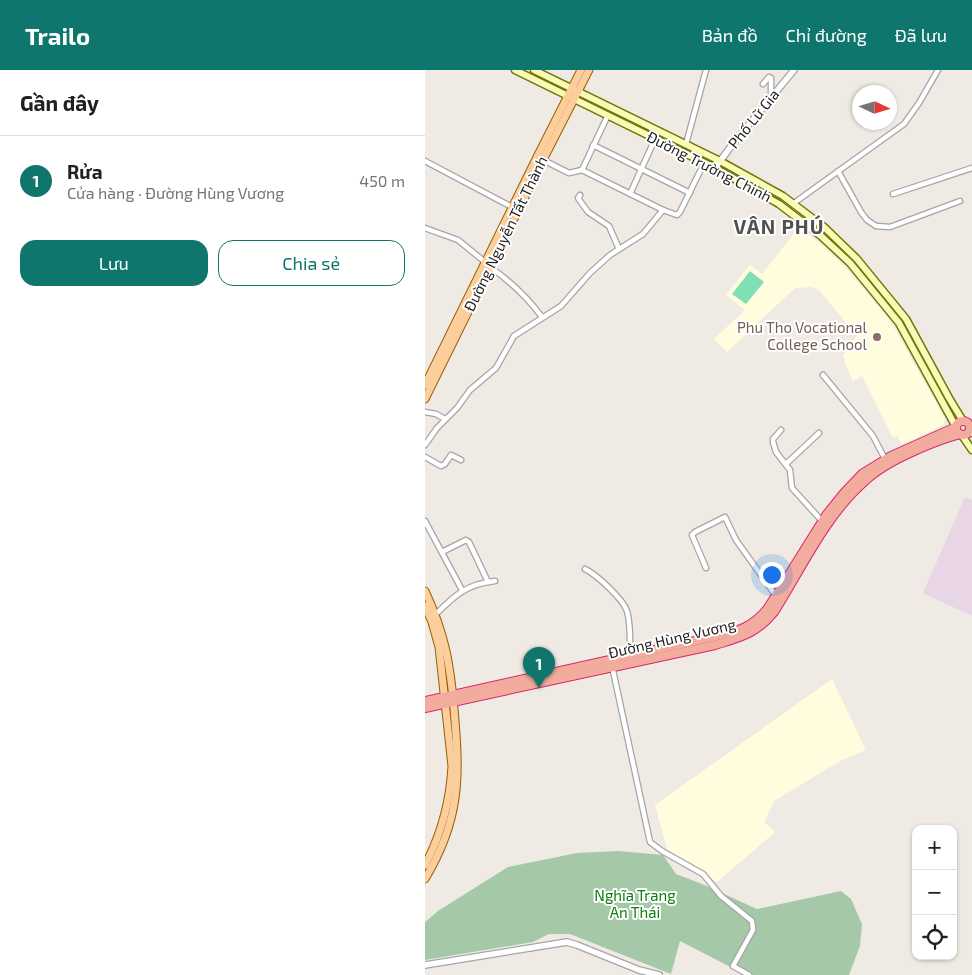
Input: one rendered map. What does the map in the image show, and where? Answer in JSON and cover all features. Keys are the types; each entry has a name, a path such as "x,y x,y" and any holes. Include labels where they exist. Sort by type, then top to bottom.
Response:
{"highway":[{"path":"959,422 969,425 965,434 959,432 959,422"},
{"name":"Đường Hùng Vương","path":"425,701 449,699 611,663 715,645 741,637 763,625 822,522 844,493 862,474 885,459 915,444 959,432"},
{"name":"Đường Hùng Vương","path":"611,663 630,655 747,628 758,620 778,599 831,520 849,497 866,480 895,461 959,432"},
{"name":"Đường Hùng Vương","path":"425,708 449,699"}],"main road":[{"name":"Đường Trường Chinh","path":"515,70 525,72 571,97 715,168 779,204 821,236 850,264 899,323 959,432 972,450"},
{"name":"Đường Trường Chinh","path":"534,70 720,161 794,203 828,230 857,259 889,296 908,322 951,403 969,425"},
{"name":"Đường Nguyễn Tất Thành","path":"425,385 543,160 581,70"},
{"name":"Đường Nguyễn Tất Thành","path":"574,90 589,70"},
{"name":"Đường Nguyễn Tất Thành","path":"425,399 488,264 512,207 571,97"},
{"path":"779,204 783,196"},
{"path":"425,591 433,621"},
{"path":"425,606 448,657 452,766 451,783 441,831 425,865"},
{"path":"425,879 447,833 455,801 458,767 449,699"}],"street":[{"path":"686,144 706,70"},
{"name":"Phố Lữ Gia","path":"715,168 794,70"},
{"path":"794,203 905,124 939,70"},
{"path":"763,84 771,77 771,97"},
{"path":"582,170 608,115"},
{"path":"629,194 655,139"},
{"path":"593,145 690,193"},
{"path":"543,160 569,173 582,170 674,214 679,214 704,163"},
{"path":"425,161 512,207"},
{"path":"893,194 972,168"},
{"path":"838,171 861,212 867,220 876,226 890,226 960,201"},
{"path":"580,195 578,198 588,212 609,226 619,249"},
{"path":"425,445 471,390 496,368 514,336 561,306 590,273 619,249 643,234 663,210"},
{"path":"425,228 458,240 509,280 542,317"},
{"path":"823,375 873,437 885,459"},
{"path":"425,412 436,414 445,419"},
{"path":"781,430 773,439 773,442 776,452 791,470 792,488 822,522"},
{"path":"786,464 819,433"},
{"path":"425,457 441,466 445,464 451,455 461,460"},
{"path":"706,568 692,535 725,517 743,550 778,599"},
{"path":"425,521 462,590"},
{"path":"442,552 466,540 469,542 488,582"},
{"path":"585,569 597,576 625,608 629,627 630,655"},
{"path":"433,621 462,590 481,582 495,581"},
{"path":"611,663 650,842 661,851 703,874 721,896 753,921 753,930 733,966 749,975"},
{"path":"425,965 567,942 577,944 639,970 659,975"}],"shaded area":[{"name":"Phu Tho Vocational College School","path":"799,227 846,268 885,314 943,415 945,421 943,425 902,445 897,436 893,438 862,376 853,381 845,363 843,357 847,344 852,342 857,336 820,291 812,287 795,288 727,352 714,339 745,310 726,295 750,265 762,274"},
{"path":"965,497 972,500 972,616 923,593"},
{"path":"832,679 866,750 840,761 774,801 764,822 775,832 717,882 667,849 655,805"}],"green space":[{"path":"750,271 764,282 746,304 732,294"},
{"name":"Nghĩa Trang An Thái","path":"619,851 663,855 676,874 757,909 841,891 851,899 862,924 860,946 849,975 746,975 680,941 671,974 570,934 549,934 533,942 425,960 425,922 438,911 508,867 577,853"}],"place":[{"name":"Phu Tho Vocational College School","path":"877,337"},
{"name":"Rửa","path":"539,688"}],"district":[{"name":"VÂN PHÚ","path":"779,227"}]}
